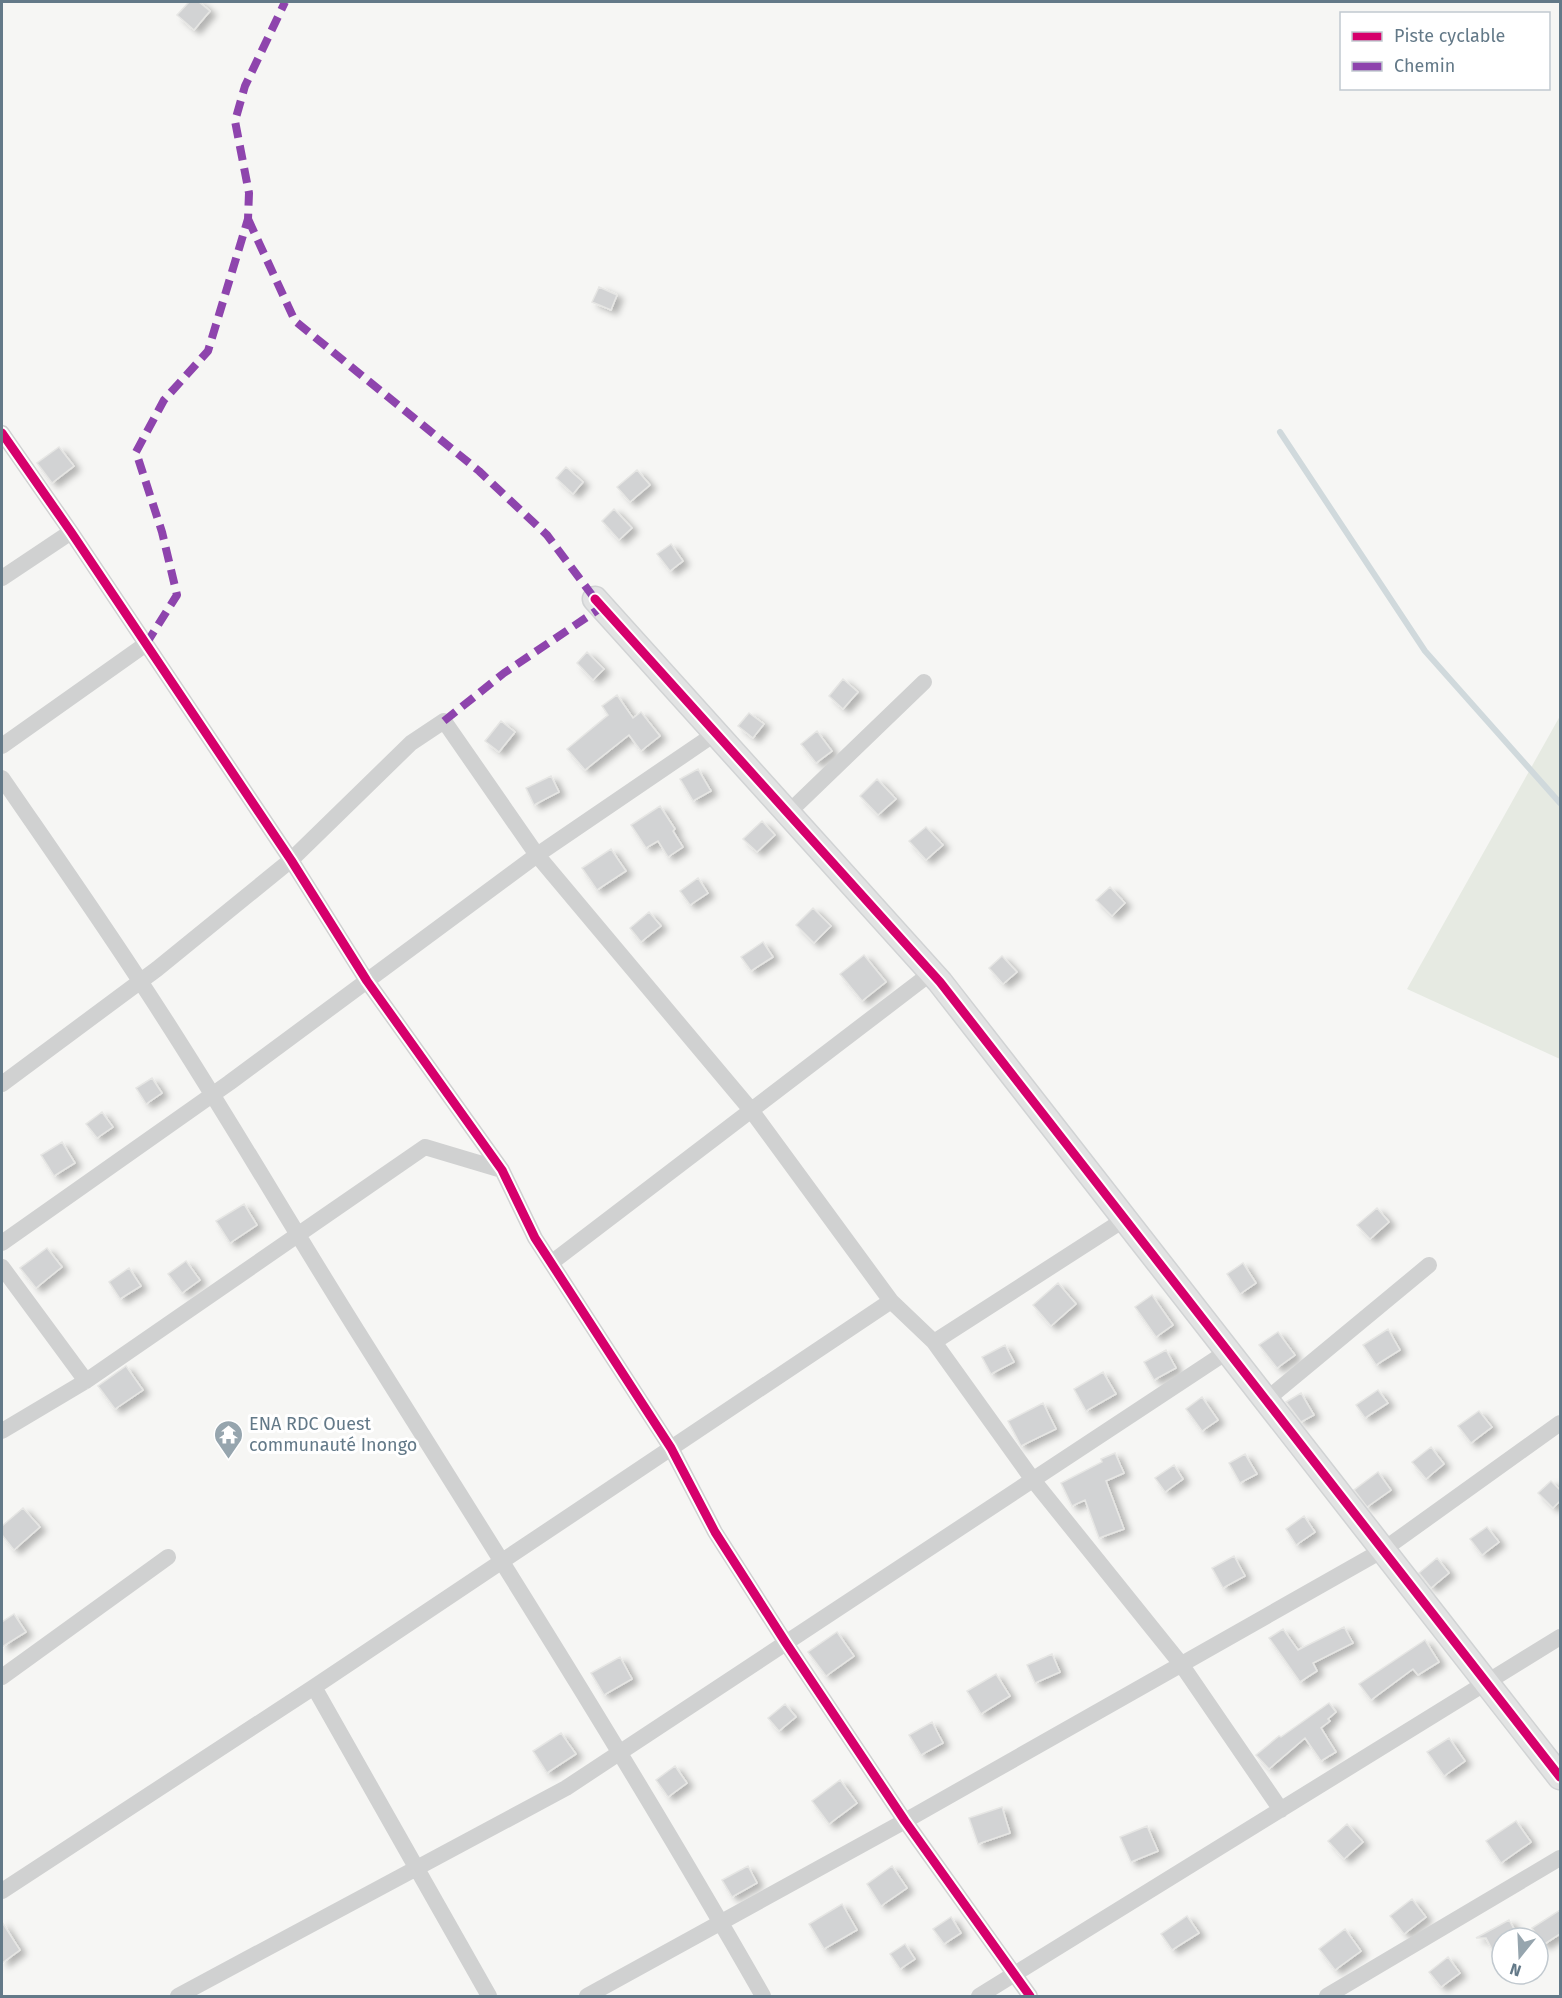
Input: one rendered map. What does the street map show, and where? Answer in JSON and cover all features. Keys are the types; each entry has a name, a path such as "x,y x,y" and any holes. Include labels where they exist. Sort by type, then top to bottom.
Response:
{"street":[{"path":"2,433 291,860 367,981 502,1170 535,1238 671,1448 715,1532 905,1821 1030,1996"},
{"path":"2,578 71,532"},
{"path":"595,599 931,973 1560,1777"},
{"path":"2,746 146,644"},
{"path":"787,814 924,682"},
{"path":"2,1084 140,981 291,860 411,743 444,721 537,855 751,1110 891,1301 934,1342 1033,1480 1181,1664 1281,1810"},
{"path":"2,1243 213,1095 537,855 716,733"},
{"path":"2,778 140,981 213,1095 297,1235 502,1561 764,1996"},
{"path":"551,1263 931,973"},
{"path":"2,1431 86,1381 425,1148 502,1170"},
{"path":"934,1342 1125,1220"},
{"path":"1266,1400 1429,1265"},
{"path":"2,1267 86,1381"},
{"path":"2,1891 314,1687 891,1301"},
{"path":"178,1996 566,1788 1228,1351"},
{"path":"587,1996 905,1821 1383,1550 1560,1423"},
{"path":"2,1677 168,1557"},
{"path":"979,1996 1560,1637"},
{"path":"314,1687 489,1996"},
{"path":"1327,1996 1560,1858"}],"shaded area":[{"path":"1560,716 1560,1059 1407,989"}],"building":[{"path":"189,2 199,2 210,11 194,30 177,15"},
{"path":"599,287 617,295 611,310 592,302"},
{"path":"59,447 74,466 52,483 37,463"},
{"path":"566,467 583,482 573,494 556,478"},
{"path":"637,470 650,485 630,502 617,487"},
{"path":"614,509 632,528 619,540 602,521"},
{"path":"671,544 683,561 670,571 657,554"},
{"path":"587,652 604,669 593,680 577,663"},
{"path":"843,679 858,692 843,709 829,696"},
{"path":"617,695 633,718 641,712 660,736 641,751 629,735 585,770 567,749 608,715 602,706"},
{"path":"749,713 764,724 753,738 738,726"},
{"path":"501,721 515,732 499,752 485,741"},
{"path":"817,731 832,751 816,763 801,744"},
{"path":"698,769 711,791 693,801 680,779"},
{"path":"551,776 559,792 534,805 526,788"},
{"path":"877,779 896,799 878,815 860,796"},
{"path":"660,806 675,829 673,831 683,847 668,857 658,841 646,848 631,825"},
{"path":"762,821 775,835 757,852 743,839"},
{"path":"926,827 943,845 926,860 909,841"},
{"path":"611,849 626,871 597,890 582,868"},
{"path":"698,878 708,893 690,905 680,891"},
{"path":"1110,887 1125,903 1112,916 1096,900"},
{"path":"813,908 831,926 814,943 796,925"},
{"path":"649,912 661,926 641,942 630,928"},
{"path":"763,942 773,957 751,971 741,957"},
{"path":"864,955 886,982 862,1001 840,974"},
{"path":"1002,956 1017,972 1003,984 989,968"},
{"path":"152,1078 162,1093 146,1104 136,1088"},
{"path":"102,1112 113,1127 97,1138 86,1124"},
{"path":"62,1142 75,1163 54,1176 41,1155"},
{"path":"244,1204 257,1225 230,1243 216,1221"},
{"path":"1377,1208 1389,1222 1370,1239 1357,1225"},
{"path":"47,1248 62,1267 36,1288 20,1268"},
{"path":"186,1261 200,1280 182,1293 168,1274"},
{"path":"1243,1263 1256,1283 1240,1294 1227,1274"},
{"path":"129,1268 141,1286 120,1299 109,1282"},
{"path":"1058,1283 1076,1304 1051,1326 1033,1305"},
{"path":"1152,1295 1173,1325 1156,1337 1135,1307"},
{"path":"1388,1329 1400,1350 1376,1365 1363,1345"},
{"path":"1278,1332 1295,1355 1277,1368 1259,1345"},
{"path":"1005,1345 1014,1362 991,1374 982,1357"},
{"path":"1166,1350 1176,1368 1154,1380 1144,1362"},
{"path":"126,1366 143,1390 115,1409 98,1386"},
{"path":"1103,1372 1116,1394 1086,1411 1074,1389"},
{"path":"1378,1390 1388,1403 1365,1418 1356,1405"},
{"path":"1301,1393 1314,1415 1301,1422 1286,1402"},
{"path":"1202,1397 1218,1420 1202,1431 1186,1409"},
{"path":"1043,1403 1056,1429 1021,1446 1008,1421"},
{"path":"1479,1411 1492,1427 1471,1443 1458,1426"},
{"path":"1431,1447 1444,1464 1426,1479 1412,1462"},
{"path":"1115,1453 1124,1473 1106,1481 1124,1529 1099,1538 1085,1500 1072,1506 1061,1483"},
{"path":"1245,1454 1257,1474 1240,1483 1229,1463"},
{"path":"1174,1465 1183,1479 1165,1492 1155,1478"},
{"path":"1378,1472 1391,1490 1367,1507 1354,1490"},
{"path":"1551,1481 1560,1490 1560,1501 1553,1508 1538,1493"},
{"path":"23,1508 40,1527 14,1550 2,1535 2,1526"},
{"path":"1304,1516 1315,1532 1296,1545 1286,1529"},
{"path":"1487,1527 1499,1542 1482,1555 1470,1539"},
{"path":"1234,1556 1245,1576 1223,1588 1212,1568"},
{"path":"1437,1558 1449,1573 1431,1588 1419,1573"},
{"path":"14,1614 26,1632 2,1647 2,1622"},
{"path":"1344,1627 1353,1643 1313,1663 1317,1671 1300,1682 1269,1638 1283,1629 1298,1650"},
{"path":"837,1632 854,1656 826,1676 808,1652"},
{"path":"1425,1640 1439,1662 1418,1675 1413,1669 1371,1700 1359,1684"},
{"path":"1052,1654 1060,1672 1035,1683 1027,1665"},
{"path":"620,1657 632,1679 604,1695 591,1673"},
{"path":"996,1674 1010,1696 981,1714 967,1691"},
{"path":"1329,1703 1336,1712 1321,1728 1336,1752 1321,1761 1305,1738 1269,1769 1256,1755 1279,1736 1281,1737"},
{"path":"785,1704 796,1717 779,1731 768,1718"},
{"path":"932,1722 943,1743 921,1755 909,1735"},
{"path":"561,1733 576,1754 547,1773 533,1751"},
{"path":"1449,1738 1465,1761 1444,1776 1427,1752"},
{"path":"675,1766 687,1783 668,1797 656,1780"},
{"path":"840,1780 857,1803 829,1824 812,1801"},
{"path":"1002,1807 1010,1833 978,1844 969,1818"},
{"path":"1516,1821 1531,1842 1501,1863 1486,1841"},
{"path":"1347,1824 1363,1842 1344,1859 1328,1841"},
{"path":"1147,1826 1158,1851 1131,1862 1120,1837"},
{"path":"748,1866 757,1883 732,1897 722,1880"},
{"path":"892,1866 907,1888 881,1906 867,1884"},
{"path":"1412,1899 1426,1917 1404,1934 1390,1916"},
{"path":"842,1904 857,1930 824,1949 809,1924"},
{"path":"1560,1910 1560,1934 1550,1940 1550,1926 1535,1926"},
{"path":"1187,1916 1199,1933 1172,1950 1161,1934"},
{"path":"951,1917 961,1933 944,1944 933,1929"},
{"path":"1509,1920 1512,1926 1498,1926"},
{"path":"2,1922 20,1950 2,1963"},
{"path":"1345,1929 1361,1951 1335,1970 1319,1949"},
{"path":"1490,1930 1490,1946 1486,1938 1476,1938"},
{"path":"905,1944 915,1959 900,1969 890,1954"},
{"path":"1448,1957 1460,1973 1441,1987 1429,1972"}],"waterway":[{"path":"1280,432 1425,651 1560,803"}],"marked path":[{"path":"146,644 177,595 162,532 136,452 164,400 208,351 248,219 249,193 235,121 245,86 285,2"},
{"path":"248,219 295,321 479,471 547,535 595,599"},
{"path":"444,721 504,673 602,607"}],"cycle path":[{"path":"2,433 291,860 367,981 502,1170 535,1238 671,1448 715,1532 905,1821 1030,1996"},
{"path":"595,599 940,982 1560,1777"}],"place":[{"name":"ENA RDC Ouest communauté Inongo","path":"228,1460"}]}
